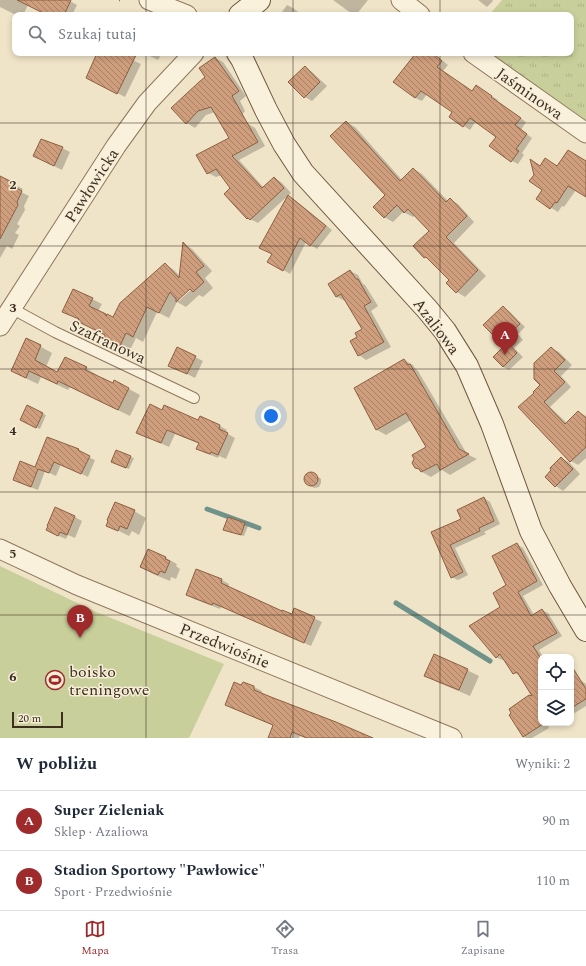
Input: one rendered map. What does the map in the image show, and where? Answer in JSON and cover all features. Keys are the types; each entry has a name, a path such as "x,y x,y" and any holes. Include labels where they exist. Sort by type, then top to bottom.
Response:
{"street":[{"path":"149,0 179,12"},
{"path":"244,12 259,0"},
{"path":"401,0 416,12"},
{"name":"Pawłowicka","path":"0,326 116,146 147,103 191,56"},
{"name":"Azaliowa","path":"240,56 284,144 303,174 427,309 445,331 467,366 492,424 531,531 560,586 586,630"},
{"name":"Jaśminowa","path":"477,56 586,133"},
{"name":"Przedwiośnie","path":"0,549 84,588 452,738"}],"lane":[{"name":"Szafranowa","path":"11,308 55,332 194,398"}],"green space":[{"path":"502,0 586,0 586,123 487,56 574,56 574,12 492,12"},
{"path":"0,566 94,611 224,664 189,738 0,738"}],"building":[{"path":"17,0 71,0 65,12 41,12"},
{"path":"96,56 136,56 117,94 86,78"},
{"path":"414,56 436,56 442,61 437,67 472,91 476,85 521,118 515,125 527,134 516,149 519,151 511,162 489,146 496,137 470,118 463,127 449,117 452,112 421,91 415,98 393,82"},
{"path":"215,57 239,91 232,96 258,142 232,156 262,188 274,177 284,188 250,220 248,218 247,219 224,194 230,188 216,169 207,174 196,155 229,138 211,107 198,111 186,124 171,108 205,77 199,68"},
{"path":"305,66 320,82 304,98 288,82"},
{"path":"346,121 400,181 413,168 446,202 450,198 467,216 446,237 478,270 456,293 446,283 449,280 413,246 429,231 408,209 404,213 397,205 384,218 373,207 385,195 330,136"},
{"path":"41,139 63,147 54,166 33,156"},
{"path":"568,150 586,161 586,197 568,186 557,203 555,202 550,209 536,199 542,190 529,181 534,175 530,159 540,166 545,158 557,166"},
{"path":"0,176 16,184 14,187 22,191 17,202 18,205 0,239"},
{"path":"288,195 326,226 310,246 300,238 283,271 267,262 272,254 259,248"},
{"path":"183,242 204,266 196,272 204,282 193,292 190,289 176,302 176,298 170,292 159,313 147,307 133,337 126,333 119,348 103,340 105,335 77,321 79,319 62,312 73,289 93,298 89,306 106,314 106,316 107,314 113,317 120,303 165,263 179,278"},
{"path":"350,270 356,279 358,279 371,302 364,306 384,342 358,356 350,341 357,337 355,333 362,329 341,294 336,297 328,284"},
{"path":"503,306 520,324 513,330 518,336 509,344 517,353 503,367 493,357 504,346 483,325"},
{"path":"26,338 41,345 35,360 57,372 65,357 87,367 85,370 113,383 114,380 129,388 118,410 58,381 57,384 29,371 26,378 11,371"},
{"path":"177,347 196,356 187,374 168,366"},
{"path":"551,347 565,360 554,371 565,382 544,402 565,424 578,411 586,418 586,447 570,462 518,407 534,393 533,392 540,385 534,379 534,363"},
{"path":"404,359 408,365 410,364 459,449 469,454 440,470 437,464 421,472 419,469 415,468 412,463 414,459 412,455 426,447 406,413 376,430 354,388"},
{"path":"150,404 162,410 164,405 198,420 200,416 220,425 219,429 228,433 218,455 196,449 199,443 167,430 161,443 136,433"},
{"path":"27,405 43,413 36,428 20,420"},
{"path":"47,437 79,449 78,450 90,456 81,474 54,462 49,473 38,469 31,487 13,480 20,461 35,467"},
{"path":"116,450 131,456 126,468 111,462"},
{"path":"561,457 573,469 555,487 545,477 551,470 550,468"},
{"path":"311,472 316,474 318,479 316,484 311,486 306,484 304,479 306,474"},
{"path":"484,497 494,521 479,528 480,531 450,545 463,572 451,578 431,532 461,519 457,510"},
{"path":"115,502 135,510 127,529 120,526 118,531 106,526"},
{"path":"55,507 75,516 67,535 60,532 58,536 46,530"},
{"path":"228,517 245,523 241,535 223,530"},
{"path":"517,543 537,581 518,592 531,616 542,609 557,633 533,646 538,654 538,726 540,726 523,737 509,715 511,713 509,709 529,695 532,696 517,672 513,674 500,654 496,658 469,626 500,607 493,593 506,585 492,556"},
{"path":"148,549 166,557 165,559 170,561 165,573 160,571 158,575 140,567"},
{"path":"196,569 222,579 221,583 282,611 292,614 294,608 315,617 304,643 213,603 212,605 186,595"},
{"path":"434,654 468,669 459,690 424,676"},
{"path":"574,670 586,689 586,699 574,706"},
{"path":"234,682 241,685 243,682 254,686 254,690 373,738 307,738 292,732 290,738 268,738 273,725 225,705"}],"waterway":[{"path":"207,509 259,528"},
{"path":"396,603 490,661"}],"place":[{"name":"Super Zieleniak","path":"505,355"},
{"name":"Stadion Sportowy \"Pawłowice\"","path":"80,638"},
{"name":"boisko treningowe","path":"55,680"}]}
